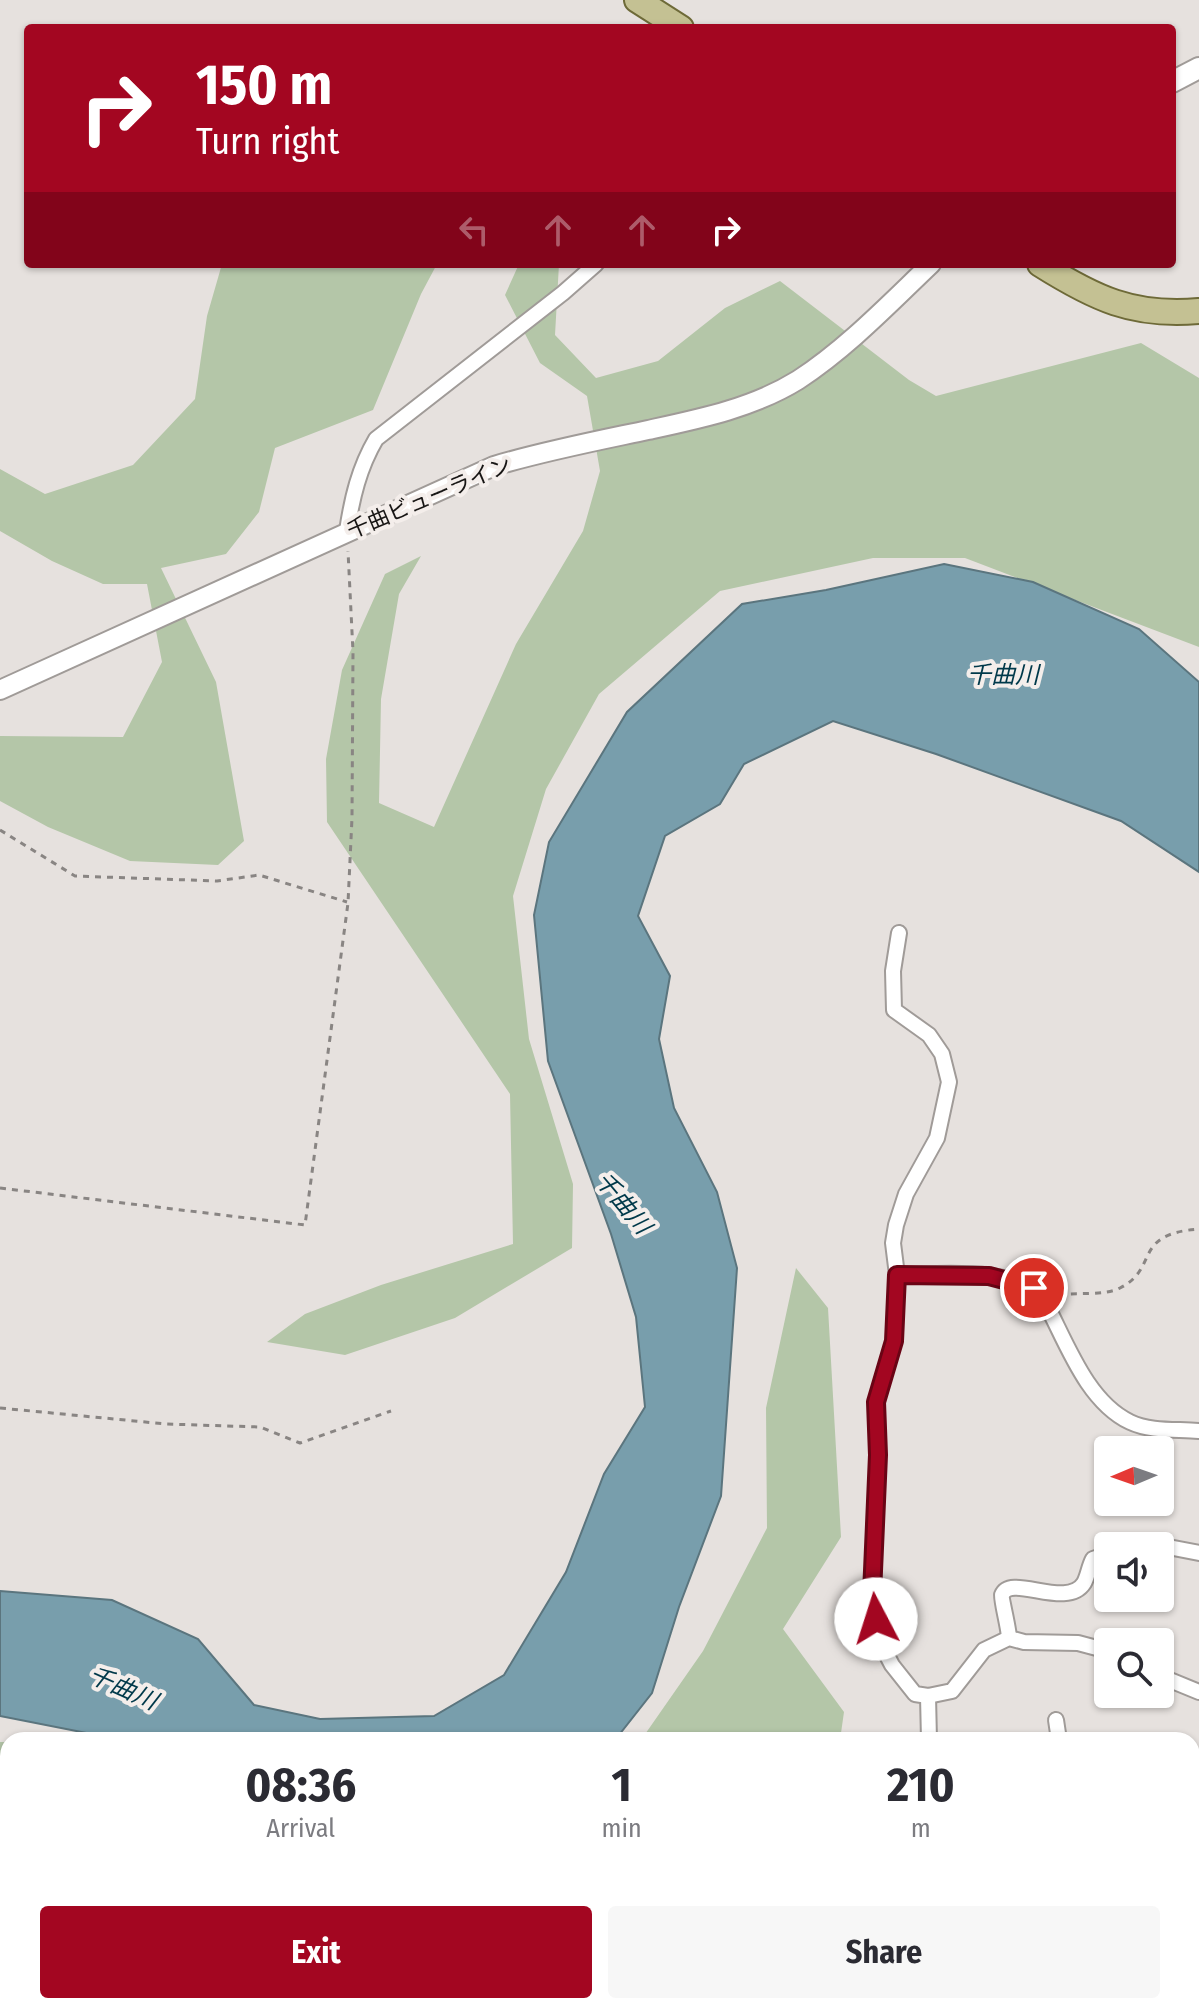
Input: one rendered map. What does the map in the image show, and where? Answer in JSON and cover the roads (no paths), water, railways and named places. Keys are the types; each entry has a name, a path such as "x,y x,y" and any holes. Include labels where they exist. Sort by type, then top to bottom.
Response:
{"main road":[{"path":"637,0 675,24"},
{"path":"1176,80 1199,68"},
{"path":"1046,268 1086,293 1133,310 1199,311"}],"street":[{"path":"347,531 351,499 364,459 376,439 591,268"},
{"name":"千曲ビューライン","path":"0,690 494,466 751,403 796,381 841,348 927,268"},
{"path":"899,933 893,971 894,1010 929,1035 942,1054 949,1082 937,1138 906,1194 893,1243 897,1275 894,1341 876,1402 878,1455 872,1594 881,1644 892,1665 915,1694 928,1696 952,1691 984,1650 1009,1638 1024,1642 1078,1643 1094,1647"},
{"path":"897,1275 989,1276 1034,1288 1044,1300 1098,1396 1113,1411 1131,1422 1153,1428 1199,1431"},
{"path":"1174,1548 1199,1553"},
{"path":"1009,1638 1002,1601 1007,1589 1017,1586 1039,1592 1071,1592 1084,1582 1094,1559"},
{"path":"1174,1682 1199,1692"},
{"path":"928,1696 929,1732"},
{"path":"1056,1720 1058,1732"}],"water":[{"name":"千曲川","path":"944,564 1033,582 1139,629 1199,682 1199,872 1121,821 936,754 833,721 744,764 720,804 665,836 638,916 670,976 659,1039 674,1108 717,1192 737,1268 721,1496 679,1607 652,1693 621,1732 81,1732 0,1716 0,1591 112,1600 198,1639 254,1705 320,1719 434,1716 504,1675 566,1572 604,1474 645,1407 636,1317 611,1234 548,1061 534,915 549,842 627,712 742,604 826,590"}]}
